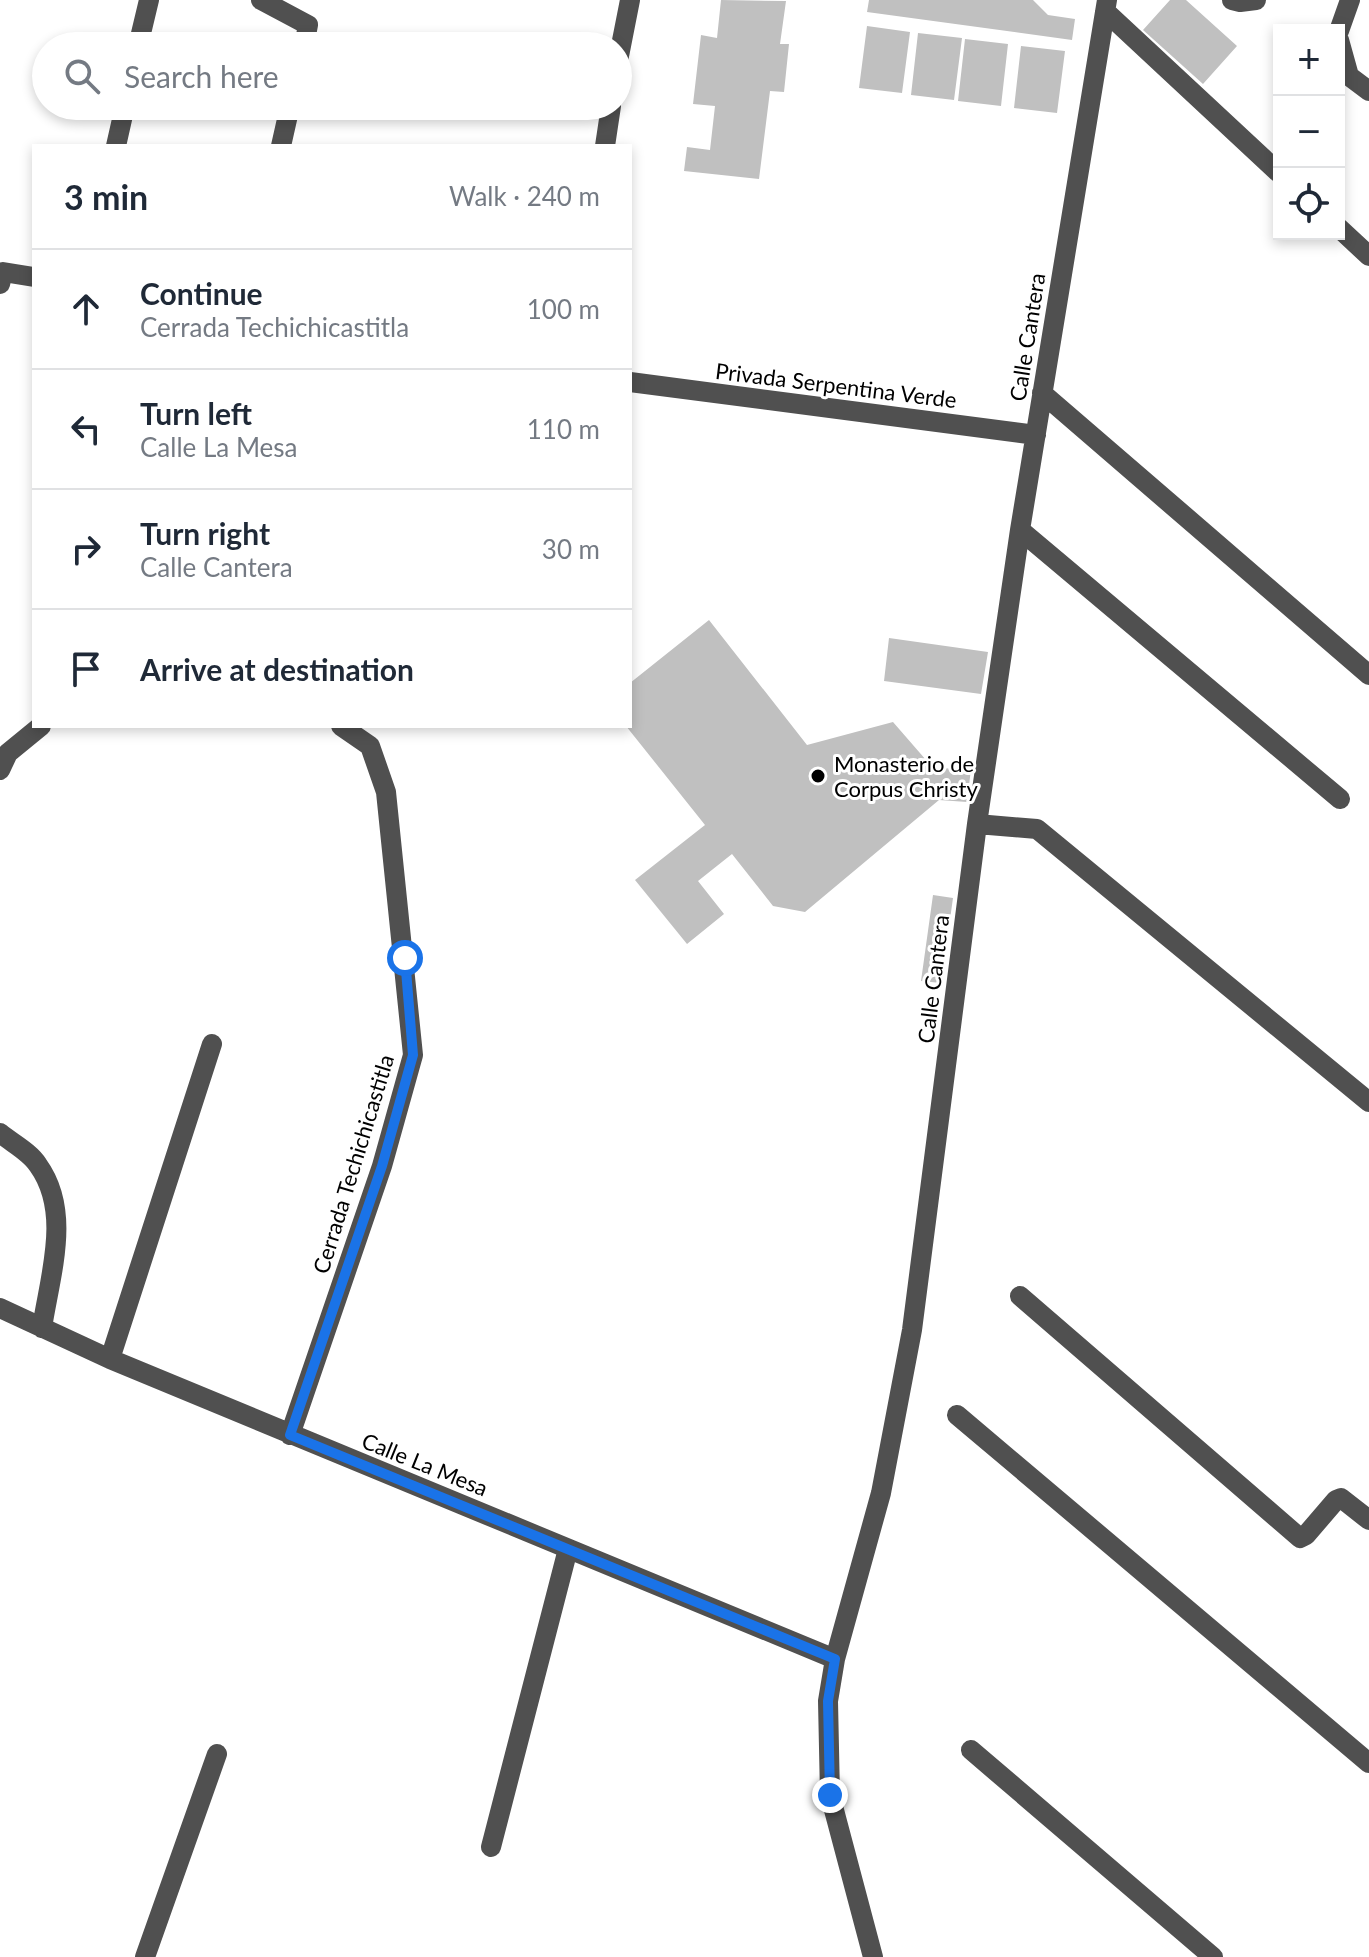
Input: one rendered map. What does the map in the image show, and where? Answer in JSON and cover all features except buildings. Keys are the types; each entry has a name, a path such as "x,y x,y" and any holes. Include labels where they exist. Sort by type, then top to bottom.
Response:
{"street":[{"path":"141,32 149,0"},
{"path":"261,0 308,25 307,32"},
{"path":"624,32 630,0"},
{"path":"1232,0 1256,0"},
{"path":"1341,24 1350,0"},
{"path":"1106,6 1274,168"},
{"name":"Calle Cantera","path":"873,1957 830,1795 828,1701 835,1659 881,1493 912,1330 977,824 1020,530 1106,6"},
{"path":"1345,62 1349,76 1369,91"},
{"path":"116,144 122,120"},
{"path":"281,144 287,120"},
{"path":"605,144 609,120"},
{"path":"1345,234 1369,256"},
{"path":"0,284 3,272 32,277"},
{"name":"Privada Serpentina Verde","path":"632,382 1036,435"},
{"path":"1042,393 1369,675"},
{"path":"1020,530 1340,799"},
{"path":"0,770 8,753 39,728"},
{"name":"Cerrada Techichicastitla","path":"290,1435 382,1166 413,1055 386,792 370,746 344,728"},
{"path":"977,824 1037,829 1369,1102"},
{"path":"110,1359 212,1044"},
{"path":"0,1133 37,1162 52,1189 58,1224 42,1328"},
{"path":"1020,1296 1300,1538 1341,1498 1369,1520"},
{"name":"Calle La Mesa","path":"0,1308 110,1359 290,1435 835,1659"},
{"path":"957,1415 1369,1763"},
{"path":"491,1847 568,1549"},
{"path":"971,1750 1213,1957"},
{"path":"145,1957 217,1754"}],"place":[{"name":"Monasterio de Corpus Christy","path":"818,776"}],"route":[{"path":"405,958 413,1055 382,1166 290,1435 835,1659 828,1701 830,1795"}]}
